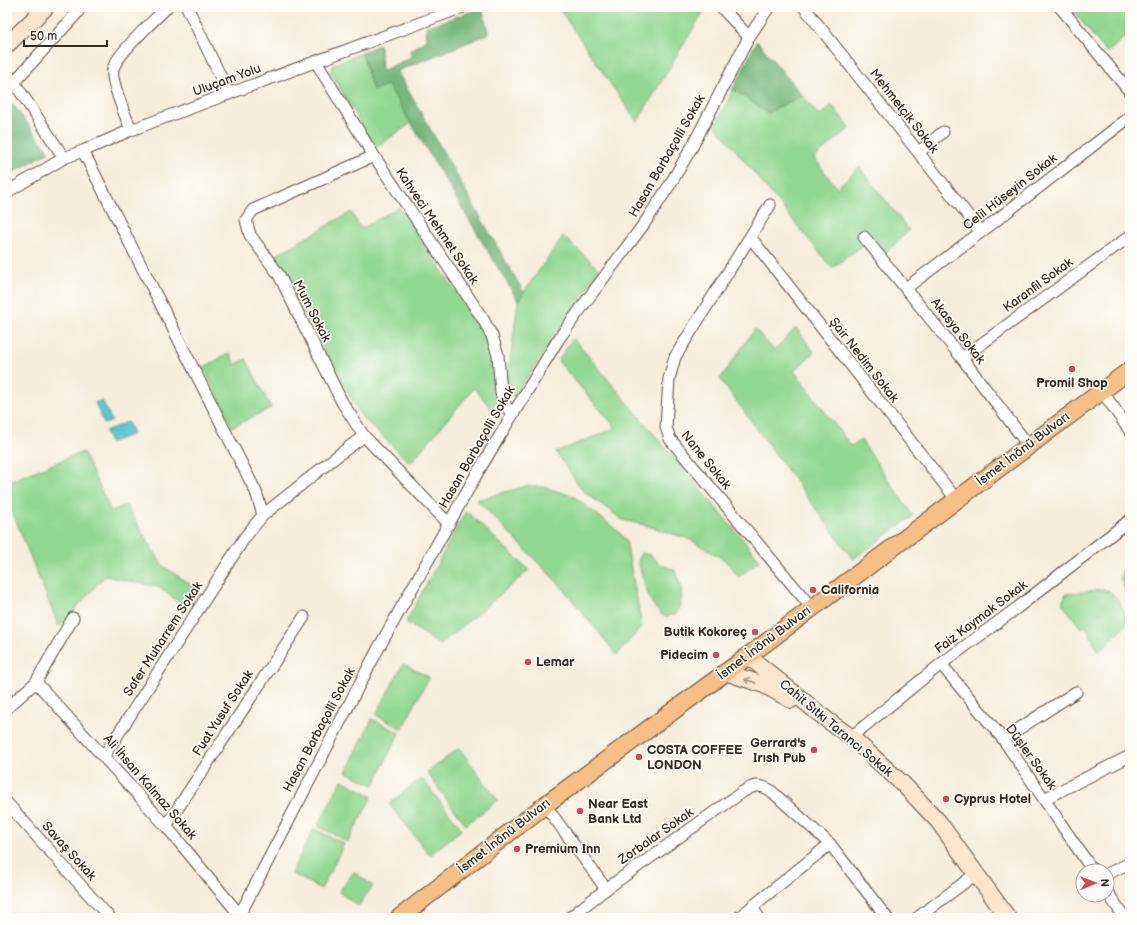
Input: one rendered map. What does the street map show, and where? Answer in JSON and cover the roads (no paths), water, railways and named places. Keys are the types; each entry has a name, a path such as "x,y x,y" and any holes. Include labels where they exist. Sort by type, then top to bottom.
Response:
{"main road":[{"name":"İsmet İnönü Bulvarı","path":"399,918 545,804 748,656 1130,370"}],"street":[{"path":"8,42 46,7"},
{"path":"131,130 113,80 113,69 118,57 167,7"},
{"path":"187,7 229,94"},
{"name":"Uluçam Yolu","path":"7,192 64,158 84,151 131,130 463,7"},
{"path":"721,7 749,37"},
{"name":"Hasan Barbaçolli Sokak","path":"238,916 378,649 513,413 558,340 644,224 669,186 692,147 749,37 769,7"},
{"name":"Mehmetçik Sokak","path":"804,7 981,232"},
{"path":"1060,7 1130,92"},
{"path":"64,158 11,86 77,9"},
{"name":"Kahveci Mehmet Sokak","path":"316,62 374,156 483,319 492,336 498,355 501,393 505,406 513,413"},
{"name":"Celil Hüseyin Sokak","path":"906,288 1130,117"},
{"path":"918,152 943,132"},
{"path":"84,151 256,492 263,515"},
{"name":"Mum Sokak","path":"374,156 253,210 246,220 250,235 279,275 342,402 364,436 449,524"},
{"name":"Nane Sokak","path":"770,205 675,357 669,379 666,427 670,439 812,608"},
{"name":"Karanfil Sokak","path":"962,358 1130,236"},
{"name":"Akasya Sokak","path":"864,237 962,358 1028,445"},
{"name":"Şair Nedim Sokak","path":"750,238 956,499"},
{"path":"1102,391 1130,430"},
{"name":"Safer Muharrem Sokak","path":"104,756 245,537 263,515 364,436"},
{"name":"Faiz Kaymak Sokak","path":"851,737 941,664 1018,608 1130,520"},
{"name":"Fuat Yusuf Sokak","path":"166,826 304,617"},
{"path":"7,708 36,682 72,618"},
{"name":"Cahit Sıtkı Tarancı Sokak","path":"748,656 827,720 851,737 904,785 938,821 1008,918"},
{"name":"Düşler Sokak","path":"941,664 1003,739 1088,863"},
{"name":"Cahit Sıtkı Tarancı Sokak","path":"725,672 764,685 827,720"},
{"name":"Ali İhsan Kalmaz Sokak","path":"36,682 166,826 238,916"},
{"path":"1003,739 1076,692"},
{"path":"1044,798 1130,756"},
{"name":"Zorbalar Sokak","path":"569,918 606,889 752,786 763,786 770,790 830,844"},
{"name":"Savaş Sokak","path":"7,803 110,918"},
{"path":"545,804 606,889"},
{"path":"738,918 830,844 887,918"},
{"path":"1115,870 1130,863"},
{"path":"917,918 976,873"},
{"path":"1115,903 1125,918"},
{"path":"752,907 759,918"}],"water":[{"path":"102,400 112,421 104,424 95,403"},
{"path":"128,422 133,434 110,443 105,431"}],"place":[{"name":"Promil Shop","path":"1072,369"},
{"name":"California","path":"813,590"},
{"name":"Butik Kokoreç","path":"755,632"},
{"name":"Pidecim","path":"716,655"},
{"name":"Lemar","path":"528,662"},
{"name":"Gerrard's Irısh Pub","path":"814,750"},
{"name":"COSTA COFFEE LONDON","path":"639,757"},
{"name":"Cyprus Hotel","path":"946,799"},
{"name":"Near East Bank Ltd","path":"580,811"},
{"name":"Premium Inn","path":"517,849"}]}
